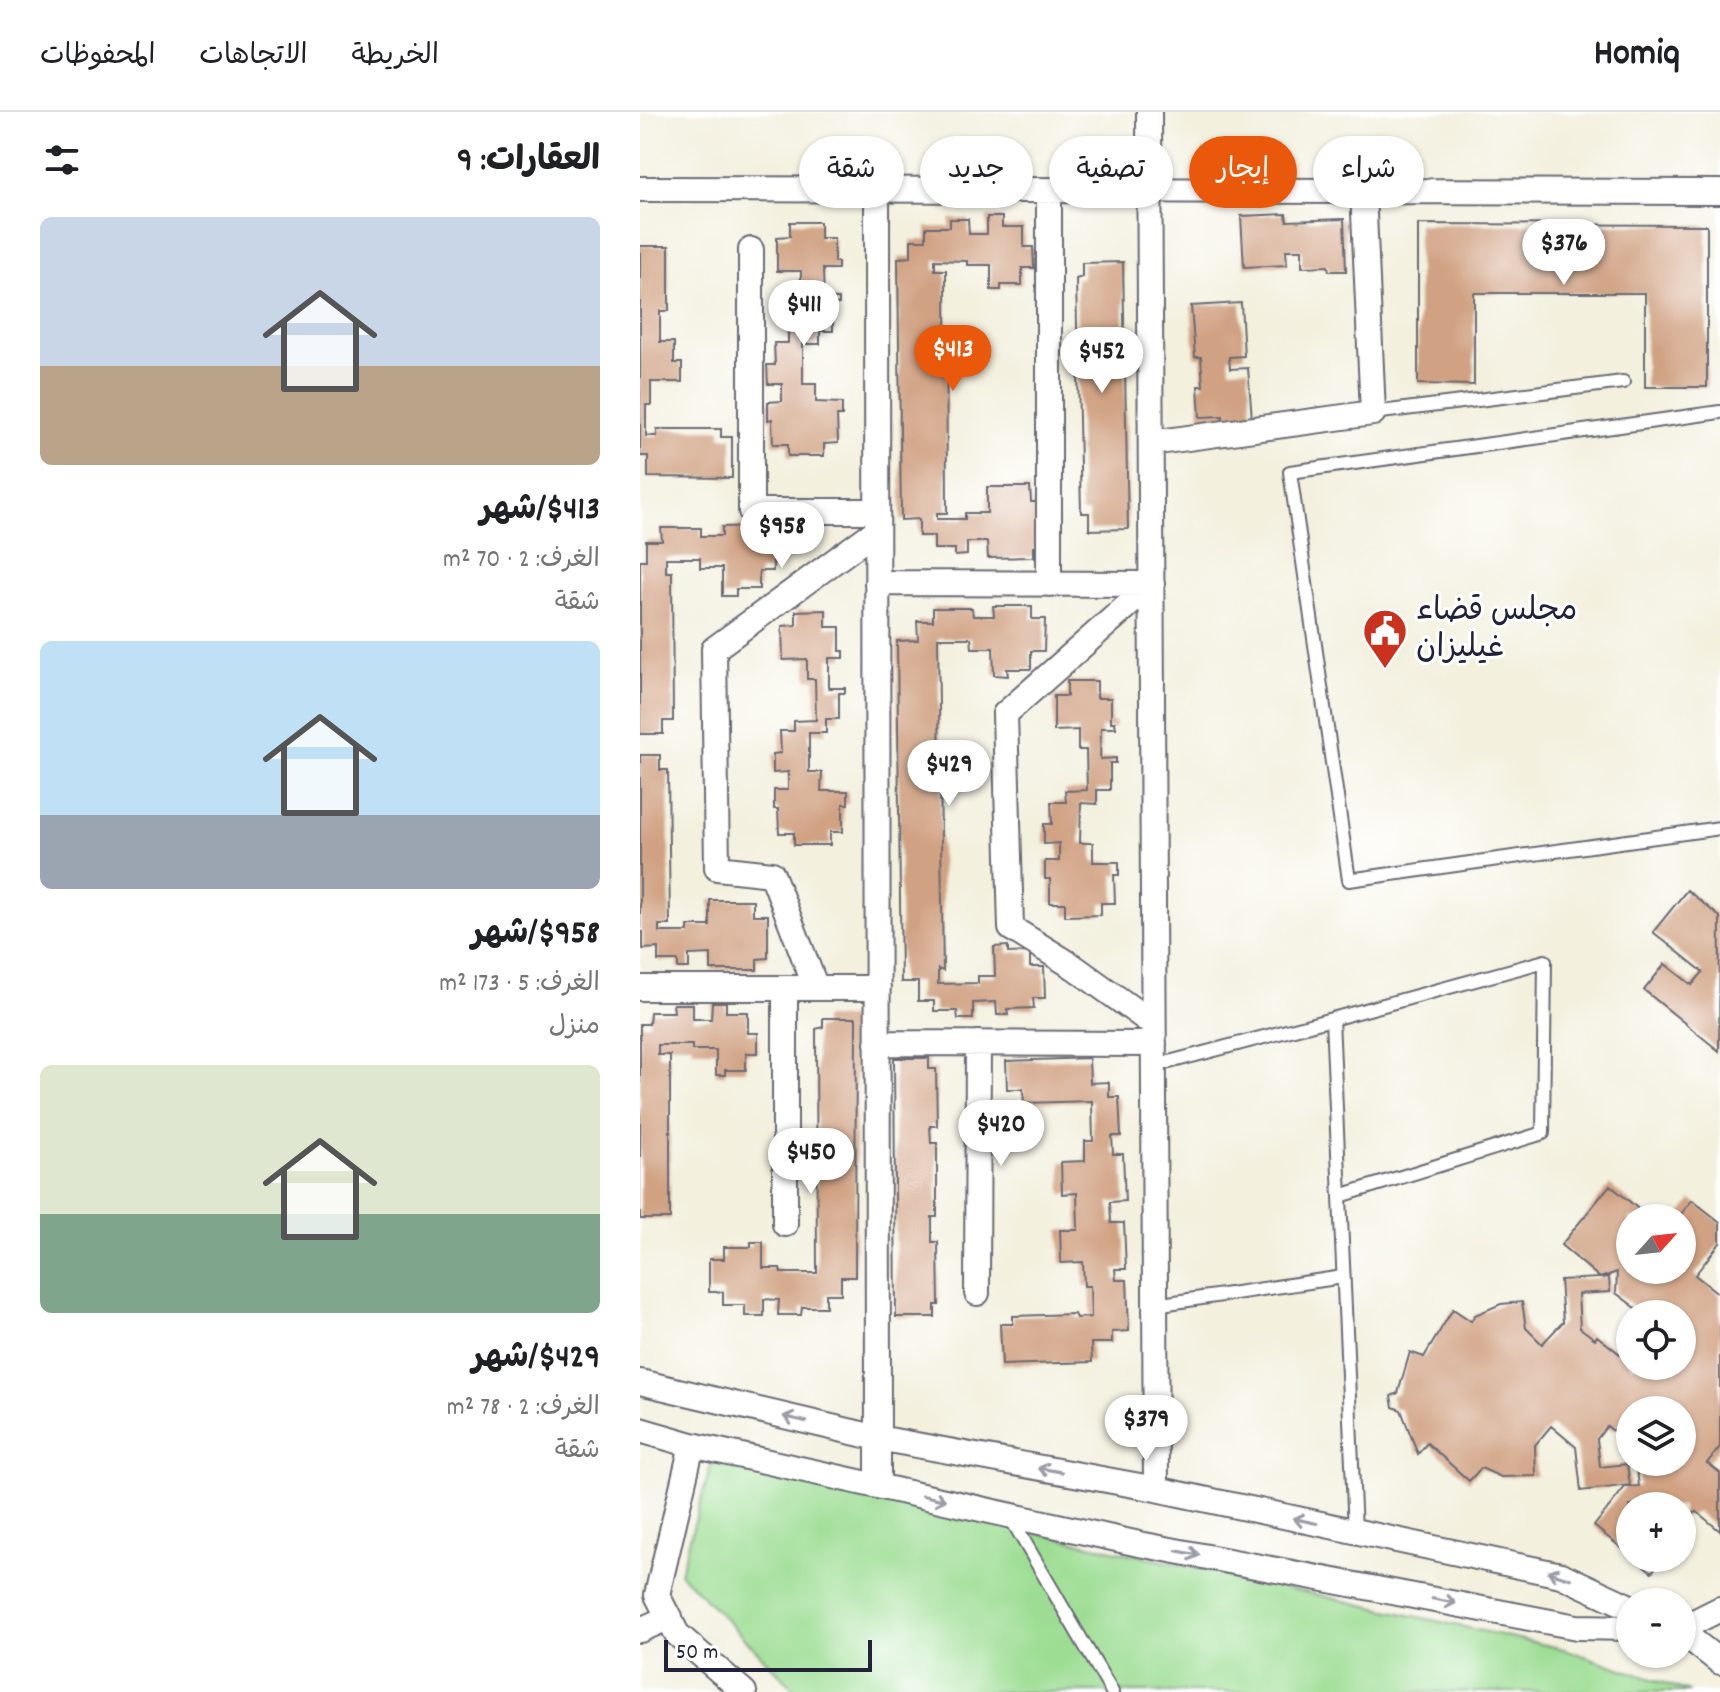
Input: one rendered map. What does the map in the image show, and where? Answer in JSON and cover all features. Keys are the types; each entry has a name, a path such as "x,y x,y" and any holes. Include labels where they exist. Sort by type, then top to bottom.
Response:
{"street":[{"path":"1149,112 1149,136"},
{"path":"640,189 799,190"},
{"path":"904,190 1049,190"},
{"path":"1173,191 1313,191"},
{"path":"1424,191 1720,192"},
{"path":"877,208 878,1486"},
{"path":"1049,208 1049,584"},
{"path":"1149,208 1156,1489"},
{"path":"1151,443 1373,413 1364,208"},
{"path":"751,250 751,511 877,521"},
{"path":"816,988 772,874 717,868 714,649 877,521"},
{"path":"877,583 1152,584"},
{"path":"1152,584 1005,714 1011,928 1074,967 1154,1045"},
{"path":"640,988 878,988"},
{"path":"785,988 785,1224"},
{"path":"877,1043 1154,1045"},
{"path":"977,1293 978,1043"},
{"path":"640,1382 878,1438 1156,1489 1561,1575 1616,1601"},
{"path":"640,1430 692,1445 1139,1544 1577,1627 1616,1628"},
{"path":"692,1445 649,1593 670,1617 677,1634 744,1692"},
{"path":"1696,1622 1720,1609"},
{"path":"640,1630 670,1617"},
{"path":"1696,1642 1720,1662"}],"lane":[{"path":"1373,413 1623,382"},
{"path":"1720,412 1290,472 1349,880 1720,828"},
{"path":"1154,1045 1332,1019 1545,961 1543,1133 1340,1196"},
{"path":"1332,1019 1355,1531"},
{"path":"1155,1305 1343,1277"},
{"path":"1008,1514 1112,1692"}],"green space":[{"path":"712,1462 1564,1649 1690,1692 797,1692 680,1573"}],"building":[{"path":"1286,214 1287,221 1344,219 1346,271 1329,271 1328,266 1302,267 1302,250 1286,250 1287,265 1244,267 1241,216"},
{"path":"987,217 1002,217 1002,227 1024,227 1024,247 1033,247 1034,268 1022,268 1022,285 1001,285 1001,290 991,290 991,265 935,260 935,270 946,270 947,513 937,513 937,519 965,519 965,513 987,513 987,487 1030,487 1031,502 1045,502 1045,546 1034,546 1034,557 988,558 987,542 967,542 967,555 955,556 955,549 934,549 934,536 919,536 919,519 901,520 898,258 911,257 911,240 926,240 926,227 950,227 950,219 968,219 969,234 987,234"},
{"path":"790,222 820,222 820,238 834,238 834,262 838,262 838,269 823,269 824,299 839,299 839,304 833,304 833,331 820,331 820,344 803,344 803,384 816,384 816,402 842,403 842,416 837,416 838,443 824,444 824,456 788,456 788,444 773,444 772,419 768,420 768,402 782,401 782,384 768,384 767,365 775,365 774,343 788,343 788,332 810,331 809,291 801,291 801,271 777,271 777,237 790,236"},
{"path":"1418,224 1707,225 1707,387 1645,387 1645,293 1474,293 1474,385 1418,384"},
{"path":"640,246 669,246 669,311 660,311 660,342 674,342 674,363 682,363 682,382 651,382 651,405 646,405 646,436 657,436 657,429 721,429 721,437 732,437 732,478 648,477 648,456 640,456"},
{"path":"1123,262 1128,529 1089,530 1089,513 1081,513 1076,279 1082,277 1082,263"},
{"path":"1241,303 1244,356 1229,357 1230,369 1248,368 1252,420 1223,422 1223,416 1200,417 1198,386 1203,386 1201,357 1195,357 1191,306"},
{"path":"760,526 761,539 773,540 773,571 759,571 759,589 736,589 736,596 722,596 722,568 700,568 700,558 666,558 666,572 672,572 673,721 663,721 663,734 640,734 640,560 646,560 646,541 662,541 661,528 701,528 701,536 722,536 722,527"},
{"path":"993,606 1032,606 1032,619 1045,619 1044,651 1031,651 1031,669 1007,669 1008,676 994,675 993,648 972,648 971,638 938,638 943,971 938,969 938,984 978,983 978,976 995,976 994,947 1008,946 1008,953 1030,952 1030,967 1044,967 1045,998 1033,998 1034,1008 1007,1009 1008,1015 997,1015 996,1002 973,1003 973,1019 958,1019 957,1011 934,1011 934,1001 918,1001 918,982 901,982 897,641 918,640 917,621 933,621 933,608 972,608 973,616 994,616"},
{"path":"826,610 826,627 840,627 840,651 844,651 844,658 829,658 829,688 845,688 845,693 839,693 839,719 826,719 826,733 809,733 809,772 822,772 821,791 848,791 848,804 843,804 843,832 830,832 830,845 794,845 794,833 779,833 774,790 788,790 788,772 773,773 773,754 781,753 780,731 794,731 794,721 816,720 815,679 807,679 807,659 783,660 782,626 796,625 796,611"},
{"path":"1067,681 1097,681 1097,698 1111,698 1111,722 1115,722 1116,728 1101,728 1100,759 1116,758 1116,763 1110,763 1110,790 1097,790 1097,804 1081,803 1080,843 1093,843 1093,862 1119,862 1119,875 1114,875 1115,903 1101,903 1101,915 1065,916 1065,903 1050,903 1050,879 1045,879 1045,861 1059,861 1059,843 1044,844 1044,824 1052,824 1051,802 1066,802 1065,791 1087,790 1086,750 1078,750 1078,730 1054,731 1054,696 1067,696"},
{"path":"640,755 660,755 660,770 668,770 670,925 659,925 659,932 688,932 688,926 710,926 710,900 753,900 753,915 768,915 768,958 757,959 757,970 711,970 711,954 689,955 689,968 678,968 678,961 658,961 658,948 643,949 643,932 640,932"},
{"path":"1687,890 1720,917 1719,1051 1644,990 1665,964 1692,985 1703,972 1653,932"},
{"path":"712,1002 726,1002 726,1012 748,1012 748,1033 758,1033 758,1053 746,1053 746,1070 725,1070 725,1075 716,1075 716,1050 692,1050 692,1045 658,1045 658,1055 670,1055 670,1219 640,1219 640,1024 649,1024 650,1012 674,1012 673,1004 693,1004 693,1019 711,1019"},
{"path":"823,1018 856,1018 855,1277 841,1277 841,1294 826,1294 826,1307 802,1307 801,1315 778,1315 779,1300 764,1299 764,1316 745,1316 745,1305 723,1305 723,1292 709,1292 709,1259 724,1259 724,1247 751,1247 751,1242 763,1242 763,1268 780,1268 781,1273 817,1273 816,1029 823,1027"},
{"path":"894,1058 929,1058 929,1069 936,1069 937,1126 930,1126 931,1143 937,1143 937,1217 932,1217 932,1242 938,1242 939,1305 935,1305 935,1317 896,1317"},
{"path":"1089,1058 1090,1083 1109,1082 1109,1097 1119,1097 1121,1136 1112,1136 1113,1154 1123,1154 1125,1201 1110,1202 1111,1223 1124,1223 1126,1269 1115,1269 1116,1280 1127,1280 1129,1331 1112,1332 1112,1343 1091,1343 1092,1362 1002,1365 1000,1324 1013,1324 1013,1316 1074,1314 1076,1318 1091,1317 1090,1286 1084,1286 1083,1262 1061,1263 1060,1230 1078,1230 1077,1193 1062,1194 1061,1162 1085,1161 1085,1141 1093,1141 1092,1101 1024,1103 1023,1089 1007,1089 1006,1061"},
{"path":"1610,1185 1632,1204 1616,1204 1616,1272 1600,1278 1561,1245"},
{"path":"1692,1200 1720,1222 1720,1243 1696,1274 1696,1204 1689,1204"},
{"path":"1696,1276 1720,1295 1720,1447 1707,1463 1720,1473 1720,1531 1696,1512 1696,1492 1621,1492 1625,1487 1639,1486 1638,1476 1696,1476 1696,1396 1616,1396 1616,1427 1613,1431 1607,1426 1597,1439 1600,1467 1616,1465 1616,1476 1629,1476 1630,1485 1581,1491 1576,1447 1551,1426 1535,1445 1536,1476 1501,1477 1481,1468 1469,1481 1427,1443 1418,1454 1401,1410 1393,1407 1391,1396 1398,1393 1410,1352 1424,1357 1453,1309 1471,1321 1475,1315 1501,1304 1522,1302 1526,1328 1542,1344 1563,1322 1560,1280 1609,1277 1610,1292 1578,1294 1580,1328 1616,1351 1616,1380 1696,1380 1696,1300 1625,1300 1616,1293 1616,1284 1696,1284"},
{"path":"1616,1498 1616,1544 1594,1526"}],"place":[{"name":"مجلس قضاء غيليزان","path":"1385,670"}]}
